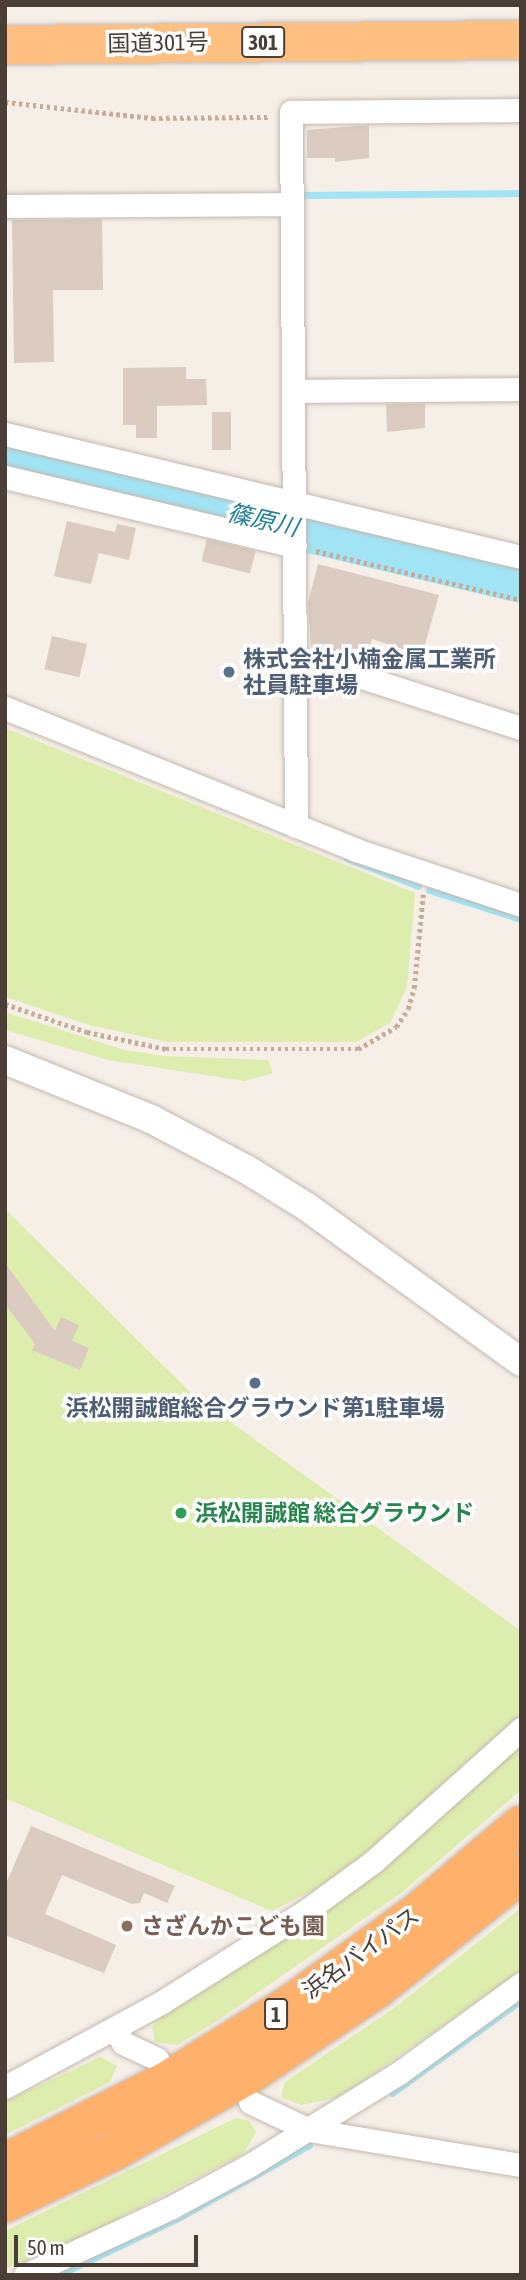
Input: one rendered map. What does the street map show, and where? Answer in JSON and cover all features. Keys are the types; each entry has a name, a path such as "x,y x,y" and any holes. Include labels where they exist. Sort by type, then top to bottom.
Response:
{"highway":[{"name":"国道301号","path":"5,45 521,40"},
{"name":"浜名バイパス","path":"5,2163 165,2082 295,2002 417,1913 521,1825"},
{"name":"浜名バイパス","path":"5,2203 116,2150 261,2067 378,1988 521,1874"}],"street":[{"path":"296,826 291,112 521,110"},
{"path":"5,206 292,204"},
{"path":"294,391 521,389"},
{"path":"5,434 295,508 521,556"},
{"path":"5,477 295,543"},
{"path":"296,663 315,663 521,728"},
{"path":"5,708 296,826 521,905"},
{"path":"5,1060 151,1119 246,1169 307,1207 521,1362"},
{"path":"6,2086 115,2029 235,1958 364,1868 521,1729"},
{"path":"25,2275 172,2207 309,2130 399,2073 521,1984"},
{"path":"115,2029 123,2043 157,2059"},
{"path":"250,2102 309,2130 521,2165"}],"path":[{"path":"5,102 152,118 291,116"},
{"path":"295,543 521,600"},
{"path":"5,1004 87,1032 166,1049 358,1049 378,1041 408,1009 427,874"}],"green space":[{"path":"5,728 415,893 407,987 390,1023 356,1042 167,1042 89,1025 5,997"},
{"path":"5,1012 125,1050 165,1056 268,1060 273,1073 245,1081 108,1060 5,1030"},
{"name":"浜松開誠館 総合グラウンド","path":"5,1209 193,1395 521,1631 521,1714 367,1852 318,1888 272,1911 5,1798"},
{"path":"521,1743 521,1790 401,1893 217,2021 177,2045 155,2042 152,2028 158,2019 312,1920 381,1869"},
{"path":"521,1908 521,1970 341,2097 301,2105 281,2097 285,2082 393,2009"},
{"path":"100,2057 117,2066 110,2082 5,2135 5,2102"},
{"path":"236,2118 249,2121 256,2132 243,2154 88,2234 5,2269 5,2231"}],"building":[{"path":"369,125 369,158 335,162 335,158 307,158 307,130"},
{"path":"102,219 103,290 53,290 54,362 14,363 12,220"},
{"path":"186,367 186,379 206,379 207,405 157,406 157,438 136,438 136,425 123,425 123,368"},
{"path":"386,404 425,404 425,428 387,432"},
{"path":"212,412 231,412 231,450 212,450"},
{"path":"67,521 115,532 117,524 136,528 129,560 99,553 91,584 54,576"},
{"path":"207,539 256,551 250,573 201,561"},
{"path":"318,564 439,595 422,655 372,639 367,659 311,646 308,603"},
{"path":"52,636 87,644 79,677 44,669"},
{"path":"5,1263 55,1331 61,1317 79,1325 72,1341 89,1348 80,1370 32,1350 35,1344 5,1304"},
{"path":"31,1826 175,1886 167,1903 144,1893 140,1903 132,1904 62,1875 45,1914 116,1945 104,1973 5,1935 5,1886"}],"waterway":[{"path":"301,195 517,193"},
{"name":"篠原川","path":"5,459 521,581"},
{"path":"347,858 418,886"},
{"path":"429,890 521,919"},
{"path":"392,2093 521,2000"},
{"path":"58,2275 178,2218 309,2145"}],"place":[{"name":"株式会社小楠金属工業所 社員駐車場","path":"229,672"},
{"name":"浜松開誠館総合グラウンド第1駐車場","path":"255,1383"},
{"name":"浜松開誠館 総合グラウンド","path":"181,1513"},
{"name":"さざんかこども園","path":"127,1926"}]}
